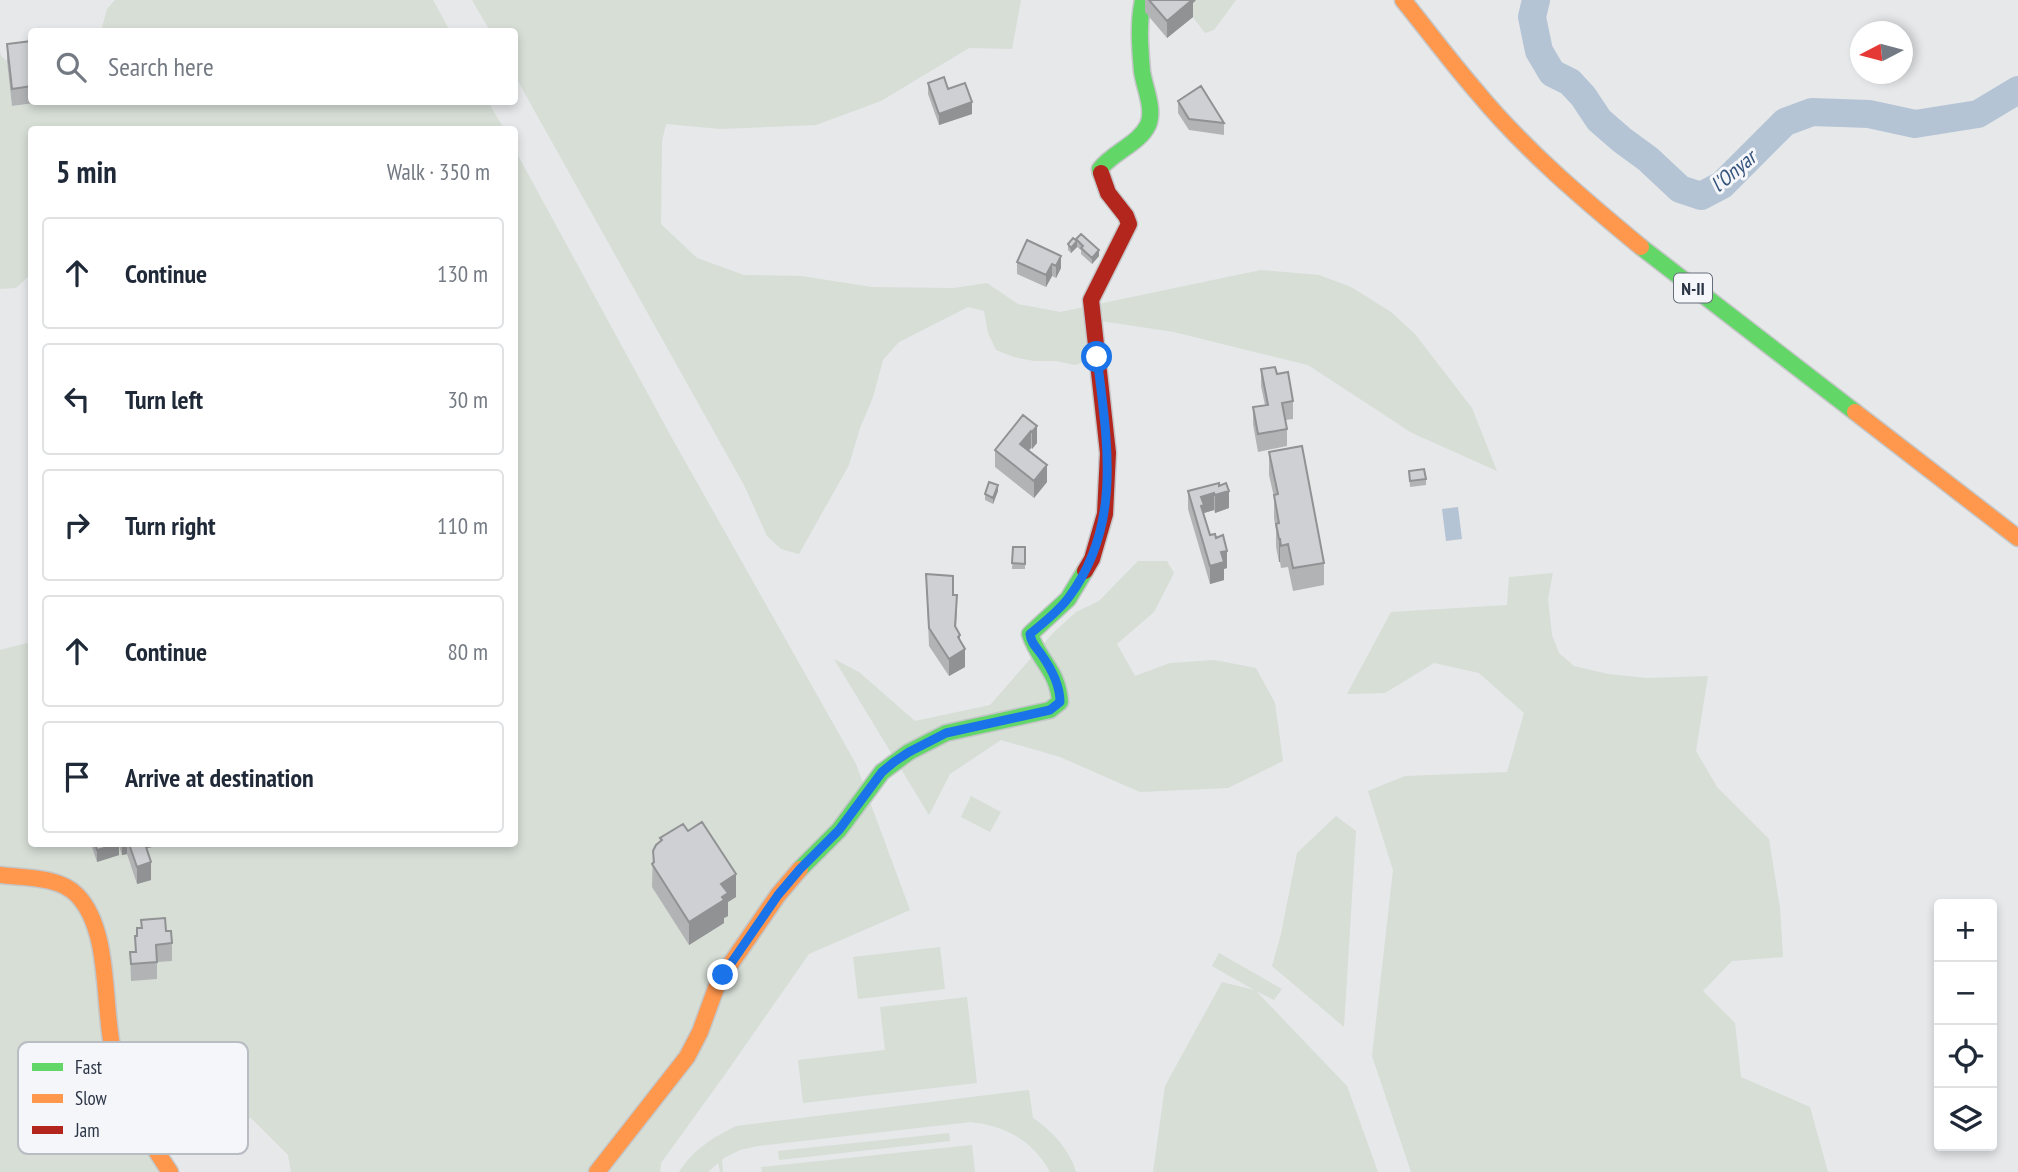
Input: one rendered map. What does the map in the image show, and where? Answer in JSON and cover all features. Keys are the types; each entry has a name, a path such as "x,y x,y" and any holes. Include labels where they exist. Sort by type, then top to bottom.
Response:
{"main road":[{"path":"597,1172 687,1057 723,975 778,895 839,830 882,772 909,752 946,733 1050,710 1060,702 1060,691 1030,634 1069,599 1092,559 1105,514 1108,453 1091,300 1129,224 1128,217 1111,197 1102,180 1100,169 1106,159 1136,139 1151,119 1143,75 1140,13 1143,0"},
{"name":"N-II","path":"1403,0 1478,94 1578,195 1651,255 2018,538"},
{"path":"0,875 56,883 76,894 92,917 106,980 111,1042"},
{"path":"159,1154 170,1172"}],"shaded area":[{"path":"115,0 433,0 448,28 102,28 107,9"},
{"path":"472,0 1021,0 1012,49 969,48 881,101 816,125 720,129 666,124 662,141 661,224 697,258 744,275 801,276 872,287 954,288 987,283 1018,304 1060,312 1261,270 1319,275 1351,287 1391,312 1415,334 1472,408 1497,471 1412,433 1308,365 1174,332 1094,320 1097,357 1075,365 1056,361 1034,361 996,350 988,333 984,311 968,307 899,342 883,360 849,465 799,554 781,549 767,536 745,487 518,81 518,28 488,28"},
{"path":"1196,0 1236,0 1214,30 1205,33 1186,8"},
{"path":"0,51 7,61 12,106 490,105 502,126 28,126 28,277 16,288 0,289"},
{"path":"518,156 673,440 856,764 910,910 809,954 661,1163 660,1172 291,1172 288,1155 248,1118 248,1042 18,1042 18,1154 154,1154 165,1172 0,1172 0,650 28,643 28,847 518,847"},
{"path":"1138,561 1167,561 1174,573 1154,612 1117,644 1135,676 1170,663 1214,660 1256,668 1275,703 1283,761 1228,788 1140,792 1060,757 1001,740 950,774 929,815 834,659 859,672 915,721 990,705 1052,634 1076,612 1099,601"},
{"path":"1553,573 1548,599 1552,635 1559,653 1574,666 1608,674 1646,678 1708,676 1696,751 1717,787 1769,839 1780,908 1783,957 1732,961 1703,991 1735,1023 1741,1077 1810,1107 1828,1172 1411,1172 1372,1056 1393,870 1368,791 1405,776 1507,772 1524,713 1479,673 1434,663 1385,693 1347,694 1391,612 1507,605 1509,577"},
{"path":"971,796 1001,812 990,832 961,817"},
{"path":"1336,816 1356,831 1344,1027 1272,966 1297,853"},
{"path":"940,947 945,989 858,999 853,957"},
{"path":"1219,953 1282,989 1274,1000 1256,991 1347,1086 1378,1172 1153,1172 1165,1086 1222,982 1254,990 1212,966"},
{"path":"967,997 977,1083 803,1103 798,1060 885,1050 880,1007"},
{"path":"1029,1090 1033,1118 1059,1141 1076,1172 1050,1172 1035,1152 1017,1137 996,1127 971,1122 758,1146 740,1150 724,1158 723,1172 720,1172 718,1163 708,1172 679,1172 704,1145 736,1126"},
{"path":"949,1133 950,1141 779,1160 778,1151"},
{"path":"972,1145 975,1172 762,1172 761,1167"}],"water":[{"path":"1458,507 1462,539 1446,541 1442,509"}],"building":[{"path":"1149,0 1192,0 1167,21"},
{"path":"28,41 28,87 12,89 7,44"},
{"path":"944,77 948,89 965,83 972,102 939,114 928,83"},
{"path":"1201,86 1224,123 1189,119 1178,101"},
{"path":"1081,234 1099,250 1092,258 1076,239"},
{"path":"1073,238 1077,241 1071,248 1068,244"},
{"path":"1027,240 1061,256 1056,266 1052,264 1046,275 1017,262"},
{"path":"1275,367 1277,374 1288,372 1293,401 1282,403 1287,429 1258,434 1253,407 1268,405 1261,369"},
{"path":"1023,415 1037,426 1020,444 1047,465 1034,481 995,450"},
{"path":"1302,446 1324,563 1293,568 1288,544 1281,546 1279,539 1274,495 1278,494 1269,452"},
{"path":"1424,469 1426,479 1410,481 1409,471"},
{"path":"989,482 998,485 993,498 985,494"},
{"path":"1219,483 1219,486 1226,483 1229,491 1201,497 1210,535 1215,534 1216,538 1223,535 1227,551 1221,552 1224,562 1210,566 1188,491"},
{"path":"1013,547 1025,547 1025,564 1012,563"},
{"path":"926,574 953,576 953,595 957,595 955,626 965,649 949,659 929,628"},
{"path":"702,822 736,874 721,884 728,893 722,897 724,900 689,922 652,864 653,851 662,840 660,838 683,824 688,831"},
{"path":"130,847 146,847 151,862 137,867"},
{"path":"165,918 166,931 171,931 172,943 156,945 157,962 131,964 130,952 136,952 135,936 137,928 142,928 141,920"}],"waterway":[{"name":"l'Onyar","path":"1536,0 1532,17 1539,51 1552,73 1570,82 1599,120 1680,189 1701,196 1722,185 1785,122 1812,112 1869,114 1915,124 1978,114 2018,90"}],"traffic: fast":[{"path":"1101,173 1100,169 1105,163 1144,132 1150,119 1150,105 1142,71 1140,27 1143,0"},
{"path":"1641,247 1855,412"},
{"path":"800,869 839,830 882,772 909,752 946,733 1050,710 1060,702 1056,682 1030,634 1068,599 1085,571"}],"traffic: slow":[{"path":"1403,0 1467,81 1515,134 1576,192 1641,247"},
{"path":"1855,412 2018,538"},
{"path":"597,1172 687,1057 723,975 778,895 800,869"},
{"path":"0,875 61,884 77,895 88,910 101,949 111,1042"},
{"path":"159,1154 170,1172"}],"traffic: jam":[{"path":"1085,571 1092,559 1105,514 1108,453 1091,300 1129,224 1108,193 1101,173"}],"route":[{"path":"723,975 778,895 839,830 882,772 894,762 946,733 1050,710 1060,702 1060,691 1030,634 1069,599 1092,559 1105,514 1108,453 1097,357"}]}
